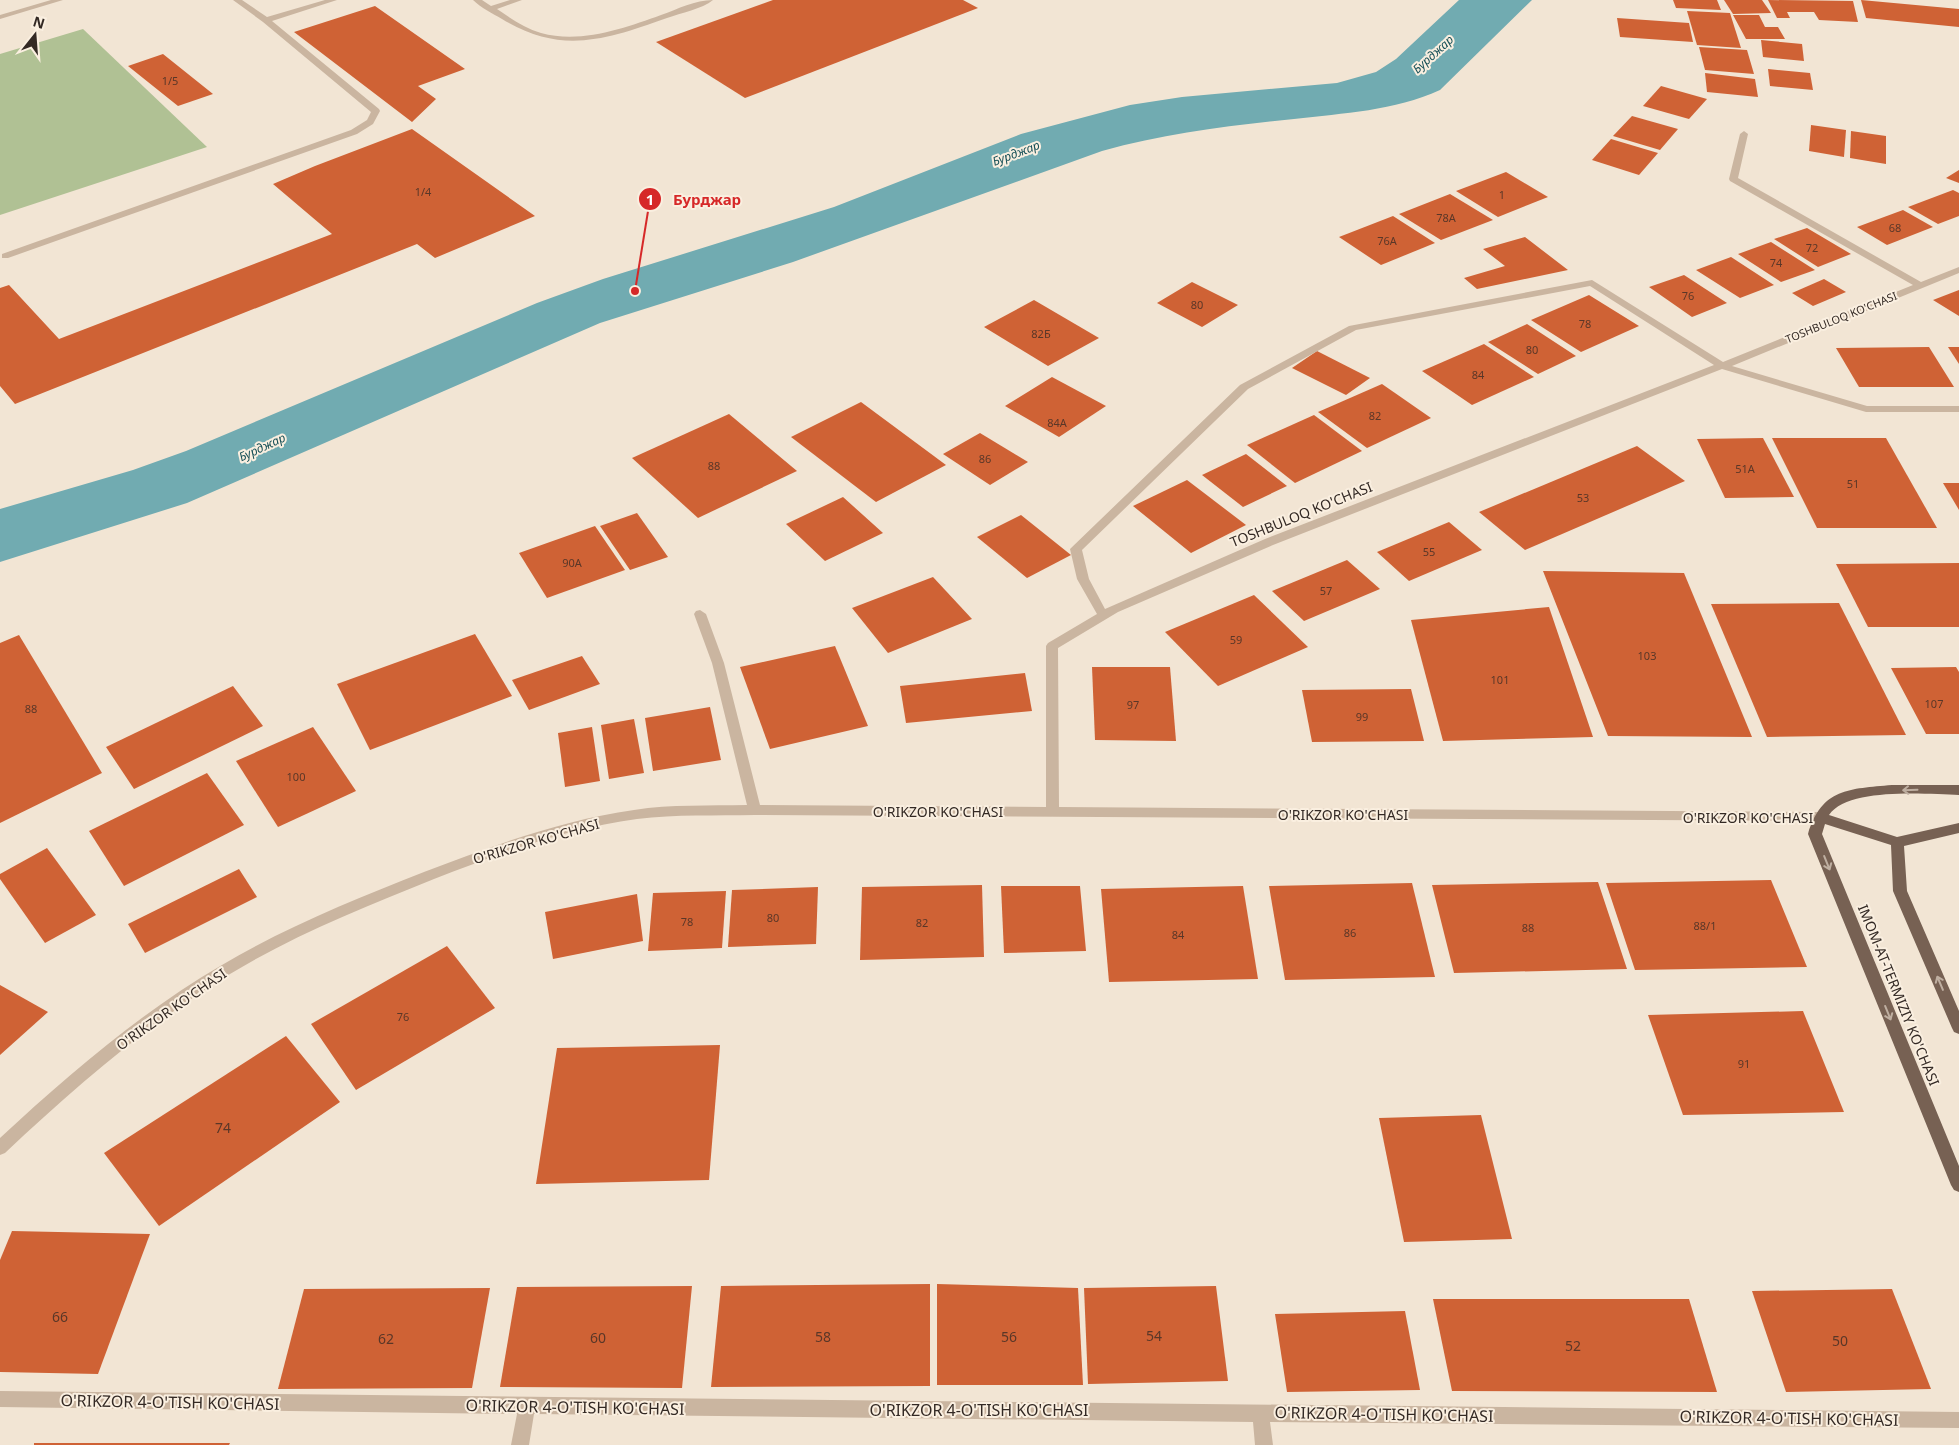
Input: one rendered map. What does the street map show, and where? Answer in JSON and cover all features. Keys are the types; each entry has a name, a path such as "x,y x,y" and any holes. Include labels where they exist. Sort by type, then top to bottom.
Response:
{"main road":[{"name":"O'RIKZOR KO'CHASI","path":"1820,818 1831,802 1857,793 1959,790"},
{"path":"1820,818 1897,842 1959,828"},
{"name":"IMOM-AT-TERMIZIY KO'CHASI","path":"1820,818 1815,834 1959,1185"},
{"path":"1897,842 1900,891 1959,1028"}],"street":[{"path":"0,17 59,0"},
{"path":"5,256 354,132 370,122 376,111 266,20 237,0"},
{"path":"266,20 333,0"},
{"path":"477,0 490,9 540,35 563,38 600,37 709,0"},
{"path":"490,9 518,0"},
{"path":"1744,134 1733,179 1919,285"},
{"name":"TOSHBULOQ KO'CHASI","path":"1053,812 1052,646 1114,608 1269,542 1722,366 1959,270"},
{"path":"1103,615 1083,580 1076,549 1244,387 1352,328 1592,283 1722,366 1866,409 1959,409"},
{"path":"700,614 718,663 755,810"},
{"name":"O'RIKZOR KO'CHASI","path":"0,1148 41,1109 146,1024 198,986 252,955 309,926 365,901 477,857 532,839 585,825 639,814 755,810 1820,818"},
{"name":"O'RIKZOR 4-O'TISH KO'CHASI","path":"0,1399 527,1407 1260,1412 1959,1420"},
{"path":"520,1445 527,1407"},
{"path":"1260,1412 1264,1445"}],"green space":[{"path":"83,29 207,147 0,215 0,54"}],"water":[{"name":"Бурджар","path":"1459,0 1532,0 1440,90 1423,97 1387,107 1350,113 1221,127 1102,151 793,262 600,323 187,503 0,562 0,509 133,470 186,451 537,303 603,279 834,207 1021,134 1130,105 1182,97 1337,83 1376,72 1396,59"}],"building":[{"path":"773,0 963,0 978,8 745,98 656,42"},
{"path":"1673,0 1717,0 1721,10 1676,8"},
{"path":"1724,0 1762,0 1771,13 1733,14"},
{"path":"1768,0 1853,1 1858,22 1819,20 1814,12 1787,12 1790,18 1777,18"},
{"path":"1861,0 1959,9 1959,27 1866,18"},
{"path":"375,6 465,69 418,86 436,99 412,122 294,32"},
{"path":"1687,11 1730,13 1741,48 1697,45"},
{"path":"1733,15 1759,15 1765,27 1778,27 1785,39 1746,39"},
{"path":"1617,18 1689,23 1693,42 1620,37"},
{"path":"1761,40 1802,44 1804,61 1763,57"},
{"path":"1699,47 1747,50 1754,74 1705,70"},
{"path":"163,54 213,94 178,106 128,66"},
{"path":"1768,69 1810,73 1813,90 1770,86"},
{"path":"1705,73 1755,79 1758,97 1707,92"},
{"path":"1661,86 1707,99 1689,119 1643,106"},
{"path":"1632,116 1678,129 1660,150 1613,136"},
{"path":"1811,125 1846,130 1844,157 1809,151"},
{"path":"412,129 535,216 435,258 417,244 15,404 0,386 0,288 9,285 59,339 332,234 273,184"},
{"path":"1851,131 1886,136 1886,164 1850,158"},
{"path":"1611,139 1658,153 1639,175 1592,160"},
{"path":"1959,170 1959,183 1946,178"},
{"path":"1506,172 1548,197 1498,217 1456,191"},
{"path":"1953,190 1959,193 1959,216 1938,224 1908,207"},
{"path":"1450,194 1493,220 1441,240 1399,214"},
{"path":"1903,210 1933,227 1887,245 1857,227"},
{"path":"1393,216 1435,243 1381,265 1339,237"},
{"path":"1807,228 1851,254 1818,267 1774,239"},
{"path":"1525,237 1568,270 1477,289 1464,278 1505,266 1483,249"},
{"path":"1771,242 1815,270 1781,282 1738,254"},
{"path":"1731,257 1774,285 1740,298 1696,270"},
{"path":"1684,275 1727,303 1692,317 1649,287"},
{"path":"1824,279 1846,292 1813,306 1792,293"},
{"path":"1192,282 1238,305 1202,327 1157,303"},
{"path":"1959,290 1959,316 1933,300"},
{"path":"1589,295 1639,326 1581,352 1531,320"},
{"path":"1034,300 1099,338 1048,366 984,327"},
{"path":"1527,324 1576,356 1538,374 1488,342"},
{"path":"1484,344 1534,377 1472,405 1422,371"},
{"path":"1929,347 1954,387 1859,387 1836,348"},
{"path":"1948,347 1959,347 1959,364"},
{"path":"1317,351 1370,378 1346,395 1292,368"},
{"path":"1052,377 1106,406 1059,437 1005,406"},
{"path":"1382,384 1431,418 1367,448 1318,412"},
{"path":"861,402 946,465 876,502 791,437"},
{"path":"729,414 797,471 698,518 632,458"},
{"path":"1314,415 1362,451 1295,483 1247,445"},
{"path":"980,433 1028,462 990,485 943,454"},
{"path":"1763,438 1794,497 1725,498 1697,439"},
{"path":"1772,438 1886,438 1937,528 1817,528"},
{"path":"1637,446 1685,481 1525,550 1479,512"},
{"path":"1246,454 1287,486 1243,507 1202,475"},
{"path":"1187,480 1246,525 1191,553 1133,506"},
{"path":"1943,483 1959,483 1959,510"},
{"path":"843,497 883,533 825,561 786,524"},
{"path":"637,513 668,557 630,570 600,526"},
{"path":"1021,515 1071,555 1027,578 977,537"},
{"path":"1449,522 1482,550 1409,581 1377,552"},
{"path":"595,526 625,570 547,598 519,553"},
{"path":"1347,560 1380,589 1304,621 1272,591"},
{"path":"1959,563 1959,627 1868,627 1836,564"},
{"path":"1543,571 1684,573 1752,737 1608,736"},
{"path":"933,577 972,619 888,653 852,608"},
{"path":"1254,595 1308,647 1218,686 1165,632"},
{"path":"1839,603 1906,735 1767,737 1711,604"},
{"path":"1549,607 1593,737 1443,741 1411,620"},
{"path":"475,634 512,696 370,750 337,684"},
{"path":"19,635 102,773 0,823 0,643"},
{"path":"835,646 868,726 770,749 740,667"},
{"path":"582,656 600,684 529,710 512,680"},
{"path":"1092,667 1170,667 1176,741 1095,740"},
{"path":"1956,667 1959,672 1959,734 1926,734 1891,668"},
{"path":"1025,673 1032,711 906,723 900,686"},
{"path":"233,686 263,726 134,789 106,747"},
{"path":"1411,689 1424,741 1312,742 1302,690"},
{"path":"710,707 721,760 653,771 645,718"},
{"path":"634,719 644,773 609,779 601,725"},
{"path":"313,727 356,791 278,827 236,761"},
{"path":"592,727 600,781 565,787 558,733"},
{"path":"207,773 244,825 124,886 89,831"},
{"path":"47,848 96,915 45,943 0,879 0,874"},
{"path":"239,869 257,897 145,953 128,924"},
{"path":"1771,880 1807,967 1635,970 1606,883"},
{"path":"1598,882 1627,969 1454,973 1432,885"},
{"path":"1412,883 1435,977 1285,980 1269,886"},
{"path":"982,885 984,957 860,960 862,887"},
{"path":"1001,886 1080,886 1086,951 1004,953"},
{"path":"1243,886 1258,979 1109,982 1101,889"},
{"path":"818,887 816,944 728,947 732,890"},
{"path":"726,891 722,948 648,951 653,893"},
{"path":"637,894 643,941 553,959 545,912"},
{"path":"447,946 495,1008 356,1090 311,1024"},
{"path":"0,985 48,1012 0,1055"},
{"path":"1803,1011 1844,1112 1683,1115 1648,1015"},
{"path":"286,1036 340,1102 159,1226 104,1153"},
{"path":"720,1045 709,1180 536,1184 557,1048"},
{"path":"1481,1115 1512,1239 1404,1242 1379,1118"},
{"path":"12,1231 150,1234 98,1374 0,1372 0,1260"},
{"path":"930,1284 930,1386 711,1387 721,1286"},
{"path":"937,1284 1078,1288 1083,1385 937,1385"},
{"path":"692,1286 682,1388 500,1387 517,1287"},
{"path":"1216,1286 1228,1381 1088,1384 1084,1288"},
{"path":"490,1288 472,1388 278,1389 304,1289"},
{"path":"1892,1289 1931,1389 1786,1392 1752,1291"},
{"path":"1433,1299 1689,1299 1717,1392 1452,1391"},
{"path":"1405,1311 1420,1390 1287,1392 1275,1314"},
{"path":"34,1443 230,1443 229,1445 34,1445"}],"place":[{"name":"Бурджар","path":"635,291"}]}
